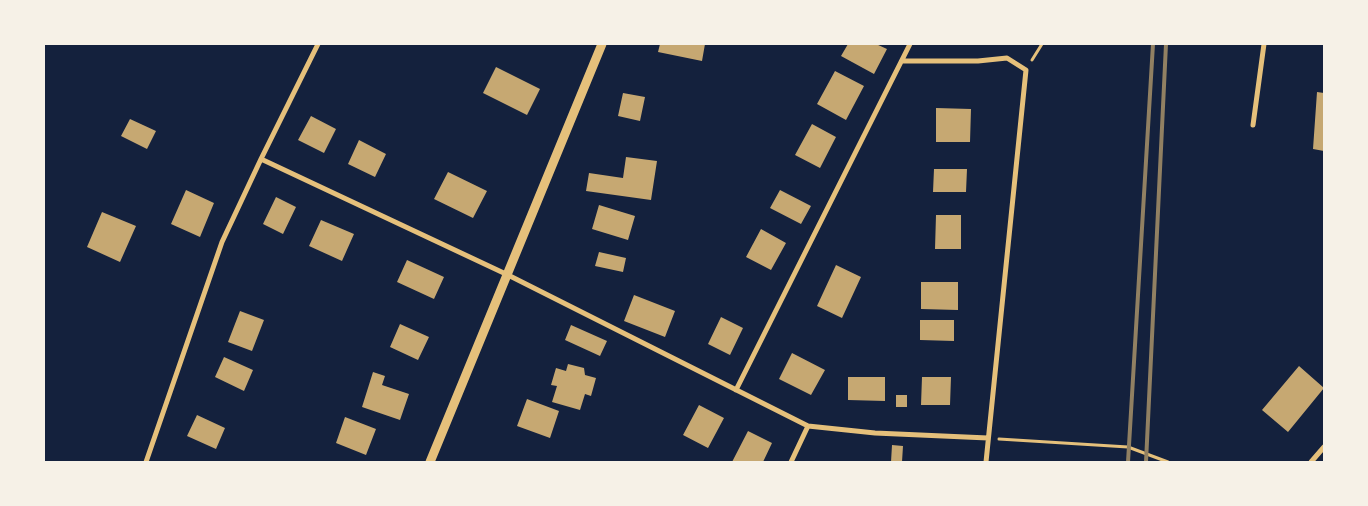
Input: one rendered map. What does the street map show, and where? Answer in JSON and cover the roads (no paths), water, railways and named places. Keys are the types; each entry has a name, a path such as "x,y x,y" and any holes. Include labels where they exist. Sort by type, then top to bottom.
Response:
{"street":[{"path":"146,462 222,242 318,44"},
{"path":"430,462 602,44"},
{"path":"736,390 910,44"},
{"path":"1253,125 1264,44"},
{"path":"903,61 978,61 1007,58 1026,70 986,462"},
{"path":"261,159 508,275 808,426 875,434 988,438"},
{"path":"791,462 808,426"},
{"path":"1311,462 1324,447"}],"railway":[{"path":"1128,462 1153,44"},
{"path":"1146,462 1166,44"}]}
